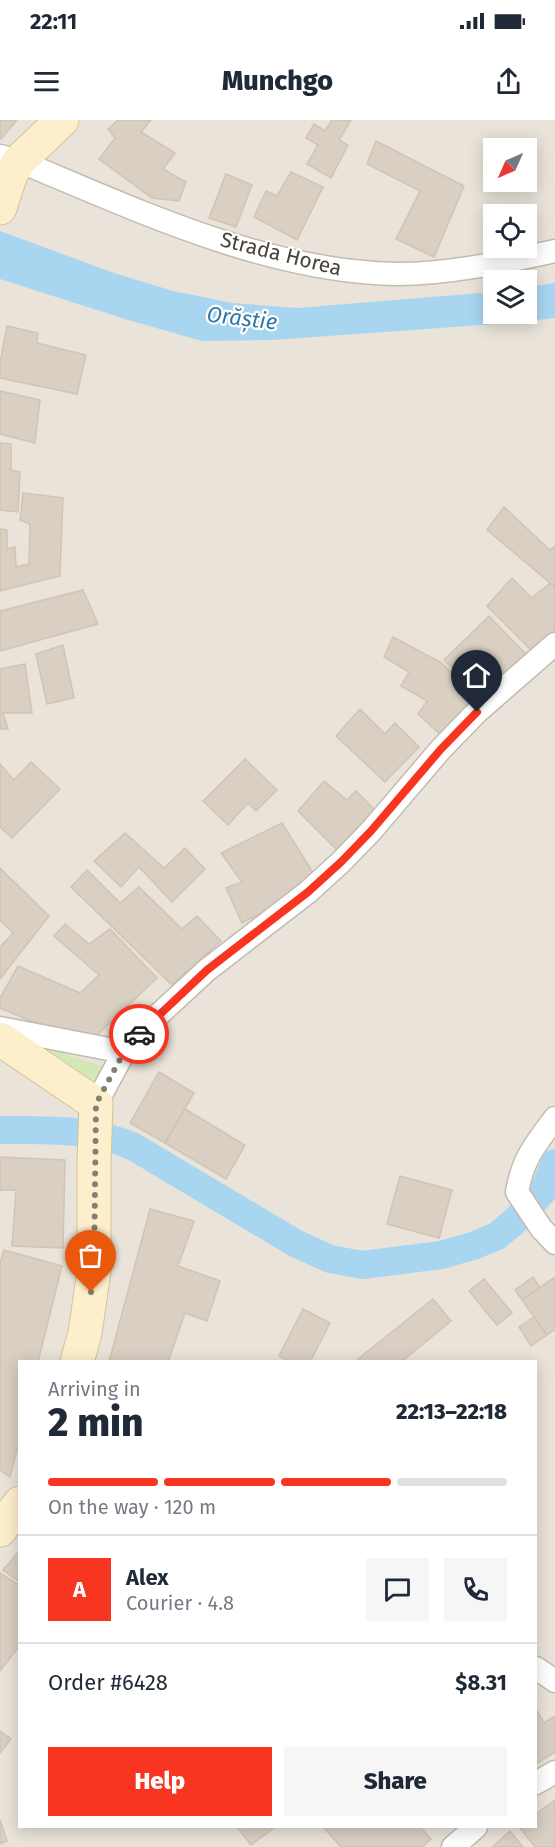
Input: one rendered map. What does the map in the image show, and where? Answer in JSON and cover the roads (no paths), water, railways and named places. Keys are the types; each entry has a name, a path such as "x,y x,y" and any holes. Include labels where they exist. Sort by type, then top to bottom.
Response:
{"main road":[{"path":"6,178 62,120"},
{"path":"0,1039 95,1114 94,1271 85,1334 78,1360"},
{"path":"0,1530 18,1506"}],"street":[{"name":"Strada Horea","path":"6,178 113,201 253,250 350,271 398,274 435,272 555,251"},
{"path":"95,1114 124,1052 142,1030 207,970 308,892 341,862 371,831 441,749 477,712 555,644"},
{"path":"0,1028 124,1052"},
{"path":"548,1235 517,1192 520,1171 527,1156 555,1118"},
{"path":"537,1669 555,1682"},
{"path":"537,1782 555,1772"},
{"path":"453,1847 475,1828"}],"water":[{"name":"Orăștie","path":"0,231 114,273 173,291 232,303 297,308 483,293 483,324 497,324 272,340 202,341 0,279"},
{"path":"555,283 555,318 537,320 537,286"}],"waterway":[{"path":"0,1130 68,1131 118,1141 134,1147 295,1243 330,1259 363,1265 441,1255 497,1236 516,1220 544,1190 555,1163"}]}
